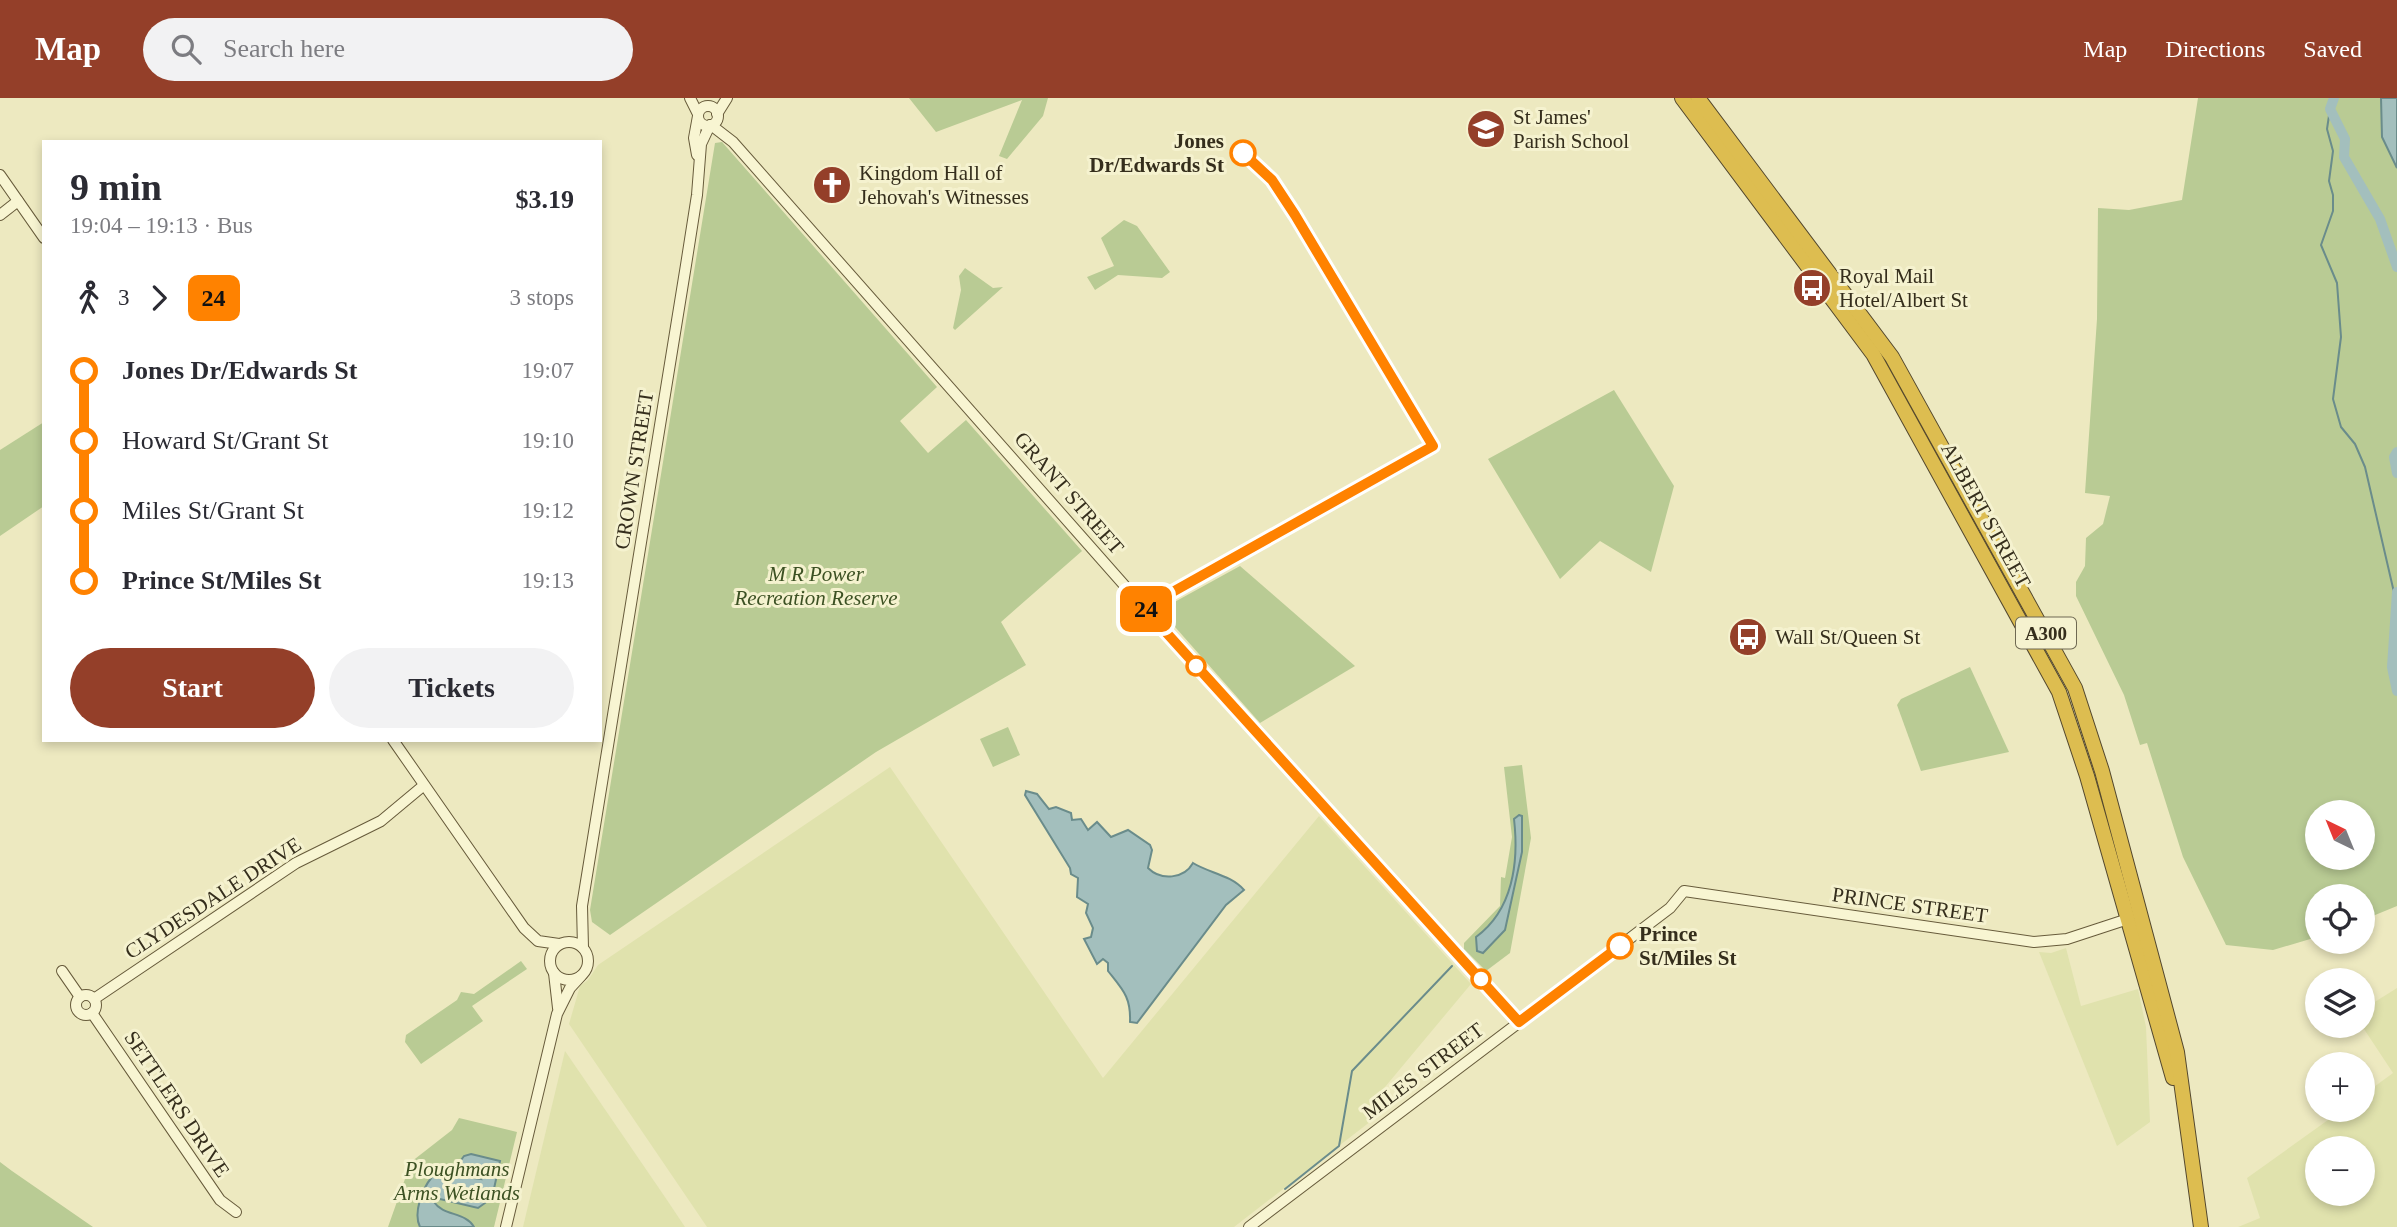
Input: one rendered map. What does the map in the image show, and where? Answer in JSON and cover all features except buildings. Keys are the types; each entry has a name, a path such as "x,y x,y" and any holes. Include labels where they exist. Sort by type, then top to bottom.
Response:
{"highway":[{"name":"ALBERT STREET","path":"1682,98 1873,354 1989,548 2058,653 2084,711 2154,958 2177,1052 2201,1227"},
{"name":"ALBERT STREET","path":"1698,98 1881,341 1910,387 2059,692 2129,919 2185,1124"}],"street":[{"name":"GRANT STREET","path":"692,98 1215,688 1519,1022"},
{"path":"708,115 725,98"},
{"name":"CROWN STREET","path":"583,948 582,906 690,239 698,164 708,115"},
{"path":"0,175 42,235"},
{"path":"0,215 18,201"},
{"path":"394,742 522,935 543,953 552,969 565,980 581,976"},
{"name":"CLYDESDALE DRIVE","path":"94,999 296,863 381,821 423,786"},
{"path":"489,882 533,937 546,944 575,943 583,948 589,961 570,988 557,1014"},
{"name":"MILES STREET","path":"1249,1227 1670,908 1684,891"},
{"name":"PRINCE STREET","path":"1684,891 2034,942 2067,939 2129,919"},
{"name":"CROWN STREET","path":"562,943 582,906"},
{"path":"506,1227 557,1014 558,989 551,955 562,943"},
{"path":"62,971 80,997"},
{"path":"87,995 94,999 95,1008 92,1013 84,1014 78,1011 76,1003 80,997 87,995"},
{"name":"SETTLERS DRIVE","path":"92,1013 218,1197 236,1212"}],"green space":[{"path":"909,98 1048,98 1043,116 1007,159 999,156 1022,100 936,132"},
{"path":"2198,98 2397,98 2397,906 2375,915 2375,884 2305,884 2305,941 2273,950 2226,945 2183,857 2147,743 2140,745 2124,695 2076,596 2076,582 2085,566 2086,538 2103,524 2110,496 2085,493 2097,319 2098,208 2129,210 2182,200"},
{"name":"M R Power Recreation Reserve","path":"722,142 937,387 900,421 928,453 966,420 1082,551 1001,622 1026,665 876,752 610,935 592,922 590,910 715,143"},
{"path":"1124,220 1137,226 1170,272 1162,278 1118,275 1095,290 1087,277 1114,266 1101,238"},
{"path":"965,268 993,288 1003,287 955,330 953,328 961,290 959,276"},
{"path":"1614,390 1674,486 1651,572 1600,541 1560,579 1488,459"},
{"path":"42,423 42,507 0,536 0,450"},
{"path":"1240,566 1355,666 1260,723 1160,610"},
{"path":"1970,667 2009,752 1921,771 1897,705 1901,699"},
{"path":"1008,727 1020,755 993,767 980,739"},
{"path":"1522,765 1531,838 1510,953 1486,971 1464,949 1464,943 1500,906 1501,877 1505,878 1512,837 1504,767"},
{"path":"890,767 1103,1078 1319,816 1471,984 1375,1099 1384,1111 1234,1227 707,1227 569,1024 580,986 588,980 598,965"},
{"path":"2066,948 2081,1006 2138,989 2146,1027 2150,1122 2117,1146 2039,952 2051,953"},
{"path":"521,961 527,969 472,1006 483,1021 421,1064 405,1042 406,1035 457,1000 461,992 474,994"},
{"path":"2397,988 2397,1227 2238,1227 2260,1218 2247,1178 2305,1136 2305,1206 2375,1206 2375,1136 2306,1136 2325,1122 2375,1122 2375,1086 2393,1073 2370,1038 2375,1038 2375,1002"},
{"path":"565,1051 667,1200 685,1227 523,1227"},
{"name":"Ploughmans Arms Wetlands","path":"459,1118 517,1132 494,1227 388,1227 411,1162 452,1130"},
{"path":"0,1162 12,1171 93,1227 0,1227"}],"water":[{"path":"2381,98 2397,98 2397,168 2382,137"},
{"path":"1026,791 1037,794 1049,809 1056,807 1071,813 1072,820 1081,819 1088,830 1097,822 1111,837 1128,830 1150,845 1152,850 1148,868 1159,875 1178,875 1193,863 1233,881 1244,890 1226,905 1137,1023 1130,1022 1127,1000 1108,971 1108,963 1103,959 1097,964 1084,939 1091,937 1093,928 1086,913 1088,904 1077,897 1078,878 1071,874 1070,868 1025,795"},
{"path":"1522,816 1522,852 1505,930 1483,953 1477,951 1476,937 1488,926 1506,899 1514,868 1514,819"},
{"path":"471,1154 500,1161 492,1198 478,1208 440,1199 434,1202 443,1210 466,1219 474,1227 420,1227 420,1201 432,1177 443,1174 481,1179 478,1173 456,1167 464,1156"}],"waterway":[{"path":"2334,98 2330,109 2345,139 2344,157 2380,219 2397,267"},
{"path":"2330,109 2327,129 2333,151 2329,181 2333,195 2333,211 2321,245 2337,283 2341,337 2333,399 2341,427 2355,444 2365,467 2396,601"},
{"path":"2397,452 2394,457 2397,473"},
{"path":"2397,592 2392,667 2397,691"},
{"path":"1285,1189 1339,1146 1352,1071 1452,966"},
{"path":"449,1166 457,1166"}],"bus line":[{"name":"24","path":"1243,153 1272,180 1295,215 1433,446 1144,608 1519,1022 1620,946"}],"place":[{"name":"St James' Parish School","path":"1486,129"},
{"name":"Jones Dr/Edwards St","path":"1243,153"},
{"name":"Kingdom Hall of Jehovah's Witnesses","path":"832,185"},
{"name":"Royal Mail Hotel/Albert St","path":"1812,288"},
{"name":"Wall St/Queen St","path":"1748,637"},
{"name":"Prince St/Miles St","path":"1620,946"}]}
